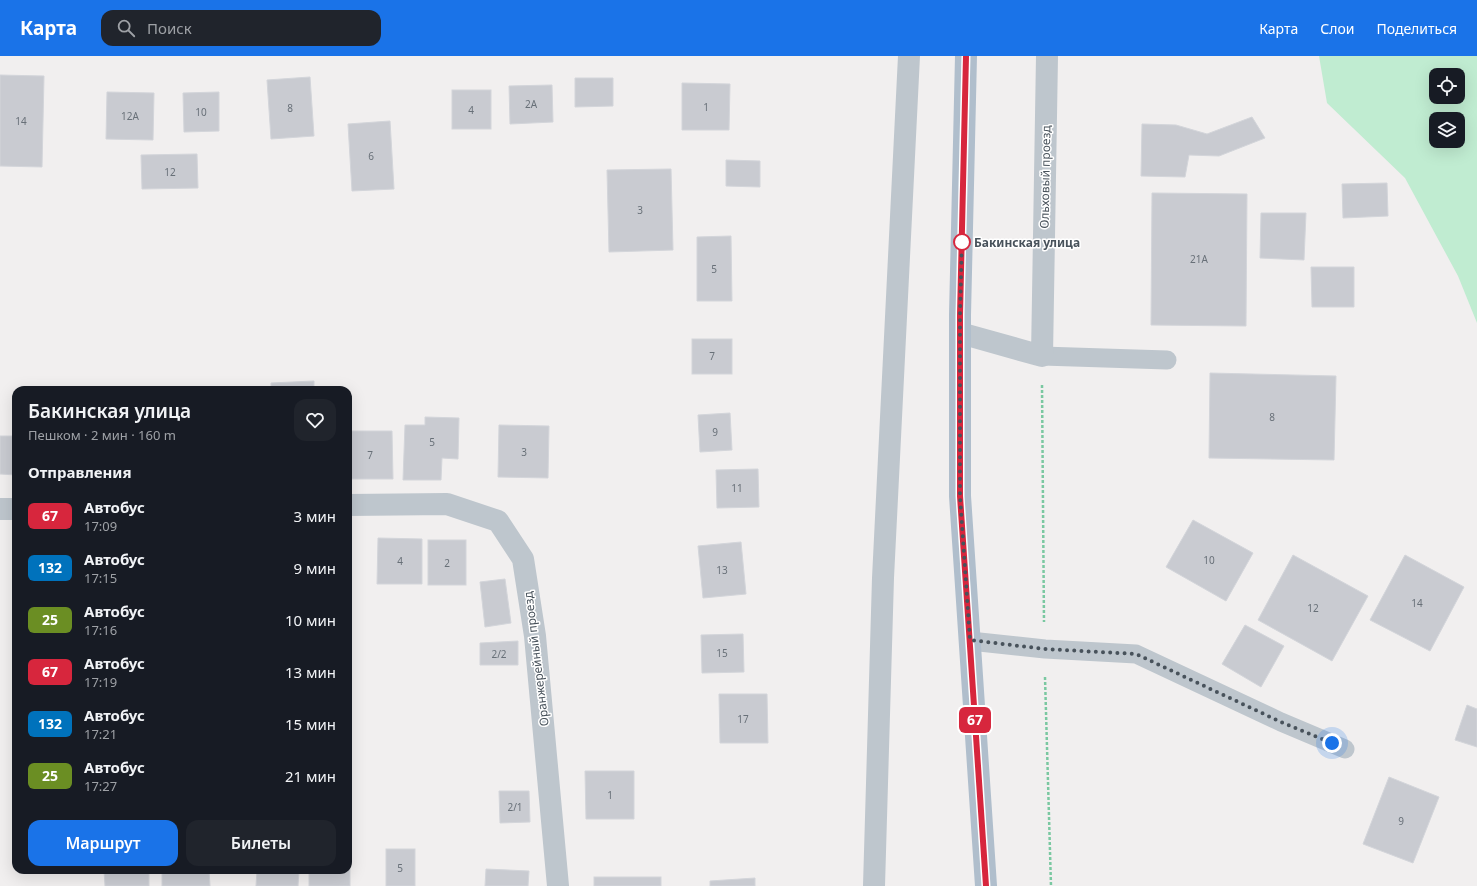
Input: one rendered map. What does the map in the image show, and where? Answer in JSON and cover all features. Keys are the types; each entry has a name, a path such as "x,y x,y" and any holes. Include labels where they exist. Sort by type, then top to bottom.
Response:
{"main road":[{"path":"966,56 960,333 960,496 986,886"}],"street":[{"path":"874,886 883,578 909,56"},
{"name":"Ольховый проезд","path":"1042,356 1047,56"},
{"path":"960,333 1042,356"},
{"name":"Оранжерейный проезд","path":"352,505 447,504 498,521 522,559 535,636 558,886"},
{"path":"0,509 12,509"}],"lane":[{"path":"1042,356 1167,360"},
{"path":"970,640 1045,649 1136,654 1281,722 1345,749"}],"green space":[{"path":"1319,56 1477,56 1477,323 1458,276 1405,178 1327,103"}],"building":[{"path":"0,75 44,76 42,167 0,166"},
{"path":"310,77 314,136 271,139 267,80"},
{"path":"575,78 613,78 613,106 575,107"},
{"path":"682,83 730,84 729,130 682,130"},
{"path":"552,85 553,122 510,124 509,86"},
{"path":"452,90 491,90 491,129 452,129"},
{"path":"107,92 154,93 153,140 106,139"},
{"path":"219,92 219,131 184,132 183,93"},
{"path":"1252,117 1265,138 1219,156 1189,155 1185,177 1141,176 1142,124 1176,125 1207,134"},
{"path":"390,121 394,189 352,191 348,124"},
{"path":"197,154 198,188 142,189 141,155"},
{"path":"726,160 760,161 760,187 726,186"},
{"path":"671,169 673,250 609,252 607,170"},
{"path":"1387,183 1388,216 1343,218 1342,184"},
{"path":"1152,193 1247,194 1246,326 1151,325"},
{"path":"1261,213 1306,213 1304,260 1260,258"},
{"path":"731,236 732,301 697,301 697,237"},
{"path":"1311,267 1354,267 1354,307 1312,307"},
{"path":"692,339 732,339 732,374 692,374"},
{"path":"1210,373 1336,376 1334,460 1209,458"},
{"path":"314,381 314,386 271,386 271,383"},
{"path":"730,413 732,450 700,452 698,415"},
{"path":"425,417 459,418 458,459 442,458 441,480 403,480 405,425 425,425"},
{"path":"499,425 549,426 548,478 498,477"},
{"path":"352,431 392,431 393,479 352,479"},
{"path":"0,436 12,436 12,475 0,474"},
{"path":"758,469 759,507 717,508 716,470"},
{"path":"1193,520 1253,553 1226,601 1166,567"},
{"path":"378,538 422,539 422,584 377,584"},
{"path":"428,540 466,540 466,585 428,585"},
{"path":"741,542 746,594 703,598 698,546"},
{"path":"1293,555 1368,596 1332,661 1258,620"},
{"path":"1405,555 1464,587 1430,651 1370,620"},
{"path":"505,579 511,623 485,627 480,582"},
{"path":"1245,625 1284,646 1261,687 1222,664"},
{"path":"743,634 744,672 702,673 701,635"},
{"path":"518,641 518,665 480,665 480,643"},
{"path":"719,694 767,694 768,743 720,743"},
{"path":"1467,705 1477,709 1477,747 1455,740"},
{"path":"585,771 634,771 634,819 586,819"},
{"path":"1389,777 1439,797 1413,863 1363,844"},
{"path":"499,791 529,791 530,822 500,823"},
{"path":"386,849 415,849 415,886 386,886"},
{"path":"486,869 529,871 528,886 485,886"},
{"path":"104,874 149,874 149,886 105,886"},
{"path":"162,874 209,874 210,886 162,886"},
{"path":"257,874 299,874 298,886 256,886"},
{"path":"309,874 350,874 350,886 309,886"},
{"path":"594,877 661,877 661,886 594,886"},
{"path":"755,878 755,886 710,886 710,881"}],"bus line":[{"name":"67","path":"966,56 960,315 960,496 986,886"}],"place":[{"name":"Бакинская улица","path":"962,242"}],"route":[{"path":"962,242 962,238 960,315 960,496 970,640 1045,649 1136,654 1281,722 1332,743"}]}
